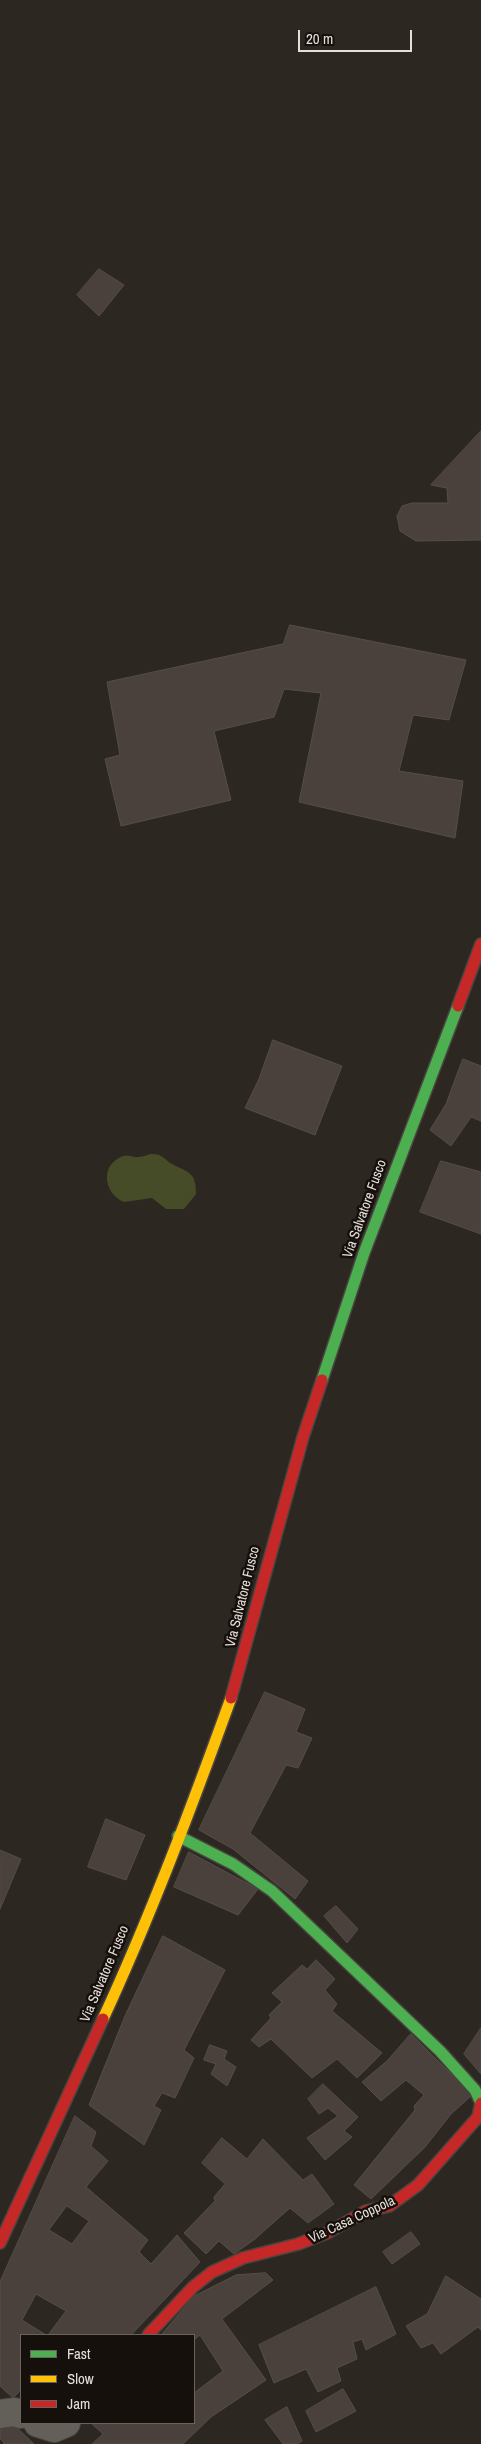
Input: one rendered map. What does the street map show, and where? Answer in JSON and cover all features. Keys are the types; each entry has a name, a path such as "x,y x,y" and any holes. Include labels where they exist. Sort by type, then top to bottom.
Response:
{"street":[{"name":"Via Salvatore Fusco","path":"0,2243 122,1979 237,1682 268,1560 303,1438 364,1252 481,944"},
{"name":"Via Casa Coppola","path":"149,2334 193,2287 212,2272 244,2258 298,2244 327,2233 366,2211 389,2206 418,2185 478,2117 481,2103 475,2090 440,2051 272,1891 233,1864 178,1836"},
{"path":"0,2414 14,2412 20,2414"},
{"path":"41,2424 54,2428 64,2424"}],"shaded area":[{"path":"150,1154 161,1156 188,1172 193,1178 196,1194 184,1209 166,1209 152,1198 124,1202 112,1193 107,1179 107,1172 115,1160 123,1156 136,1157"}],"building":[{"path":"99,269 124,285 99,316 77,295"},
{"path":"481,431 481,540 416,541 400,531 397,516 402,506 412,503 448,503 447,488 431,485"},
{"path":"290,625 466,660 449,720 413,715 399,771 463,781 455,838 299,802 321,693 284,689 274,717 214,731 231,800 121,826 105,759 120,755 107,682 283,644"},
{"path":"273,1040 342,1066 315,1135 245,1108 259,1079"},
{"path":"463,1059 481,1066 481,1121 471,1117 451,1146 430,1130 446,1104"},
{"path":"441,1161 481,1172 481,1234 420,1212"},
{"path":"265,1692 305,1709 296,1732 312,1738 298,1768 286,1765 250,1833 308,1881 295,1899 233,1849 199,1830"},
{"path":"106,1819 145,1835 126,1880 88,1867"},
{"path":"0,1850 21,1859 0,1909"},
{"path":"189,1852 258,1889 238,1915 174,1887"},
{"path":"336,1906 358,1929 347,1943 324,1916"},
{"path":"163,1936 225,1970 184,2050 194,2058 175,2098 162,2093 154,2106 161,2110 144,2145 89,2105 125,2016"},
{"path":"316,1960 335,1979 325,1990 337,2004 332,2011 382,2053 357,2078 337,2059 312,2078 271,2039 259,2047 251,2040 271,2018 269,2015 282,2002 272,1993 302,1965 307,1969"},
{"path":"481,2028 481,2074 464,2054"},
{"path":"411,2034 472,2095 451,2114 425,2147 371,2199 354,2185 415,2110 414,2106 424,2095 406,2080 381,2101 362,2082 387,2061"},
{"path":"210,2045 227,2051 224,2059 236,2067 227,2086 211,2074 216,2064 204,2060"},
{"path":"323,2084 358,2117 344,2131 352,2137 325,2160 307,2138 338,2116 328,2108 319,2114 308,2099"},
{"path":"75,2116 96,2132 91,2146 108,2161 86,2187 148,2240 139,2252 151,2264 177,2235 200,2262 132,2334 49,2334 66,2311 36,2294 22,2320 44,2334 20,2334 20,2391 13,2398 0,2386 0,2282","holes":["67,2206 89,2221 72,2244 49,2230"]},
{"path":"222,2138 247,2159 263,2139 303,2180 312,2174 334,2204 308,2223 290,2208 255,2239 234,2254 219,2241 206,2254 184,2233 215,2201 214,2197 225,2184 202,2163"},
{"path":"411,2232 420,2244 392,2264 383,2252"},
{"path":"266,2273 273,2280 222,2319 266,2380 211,2417 183,2444 92,2444 103,2434 92,2424 195,2424 195,2392 223,2371 200,2335 195,2339 195,2334 162,2334 194,2296 236,2275"},
{"path":"446,2276 481,2299 481,2330 478,2327 441,2354 433,2343 421,2348 406,2326 427,2314"},
{"path":"376,2287 396,2334 366,2350 362,2339 353,2342 357,2359 337,2368 341,2381 318,2392 306,2369 274,2383 259,2345"},
{"path":"343,2389 356,2411 316,2432 306,2411"},
{"path":"287,2407 302,2441 297,2444 283,2444 265,2420"},
{"path":"6,2417 34,2444 3,2444 4,2442 0,2439 0,2423"}],"traffic: fast":[{"path":"322,1380 364,1253 458,1006"},
{"path":"178,1836 233,1864 272,1891 440,2051 475,2090 481,2103"}],"traffic: slow":[{"path":"103,2019 138,1940 170,1860 231,1698"}],"traffic: jam":[{"path":"458,1006 481,944"},
{"path":"231,1698 303,1437 322,1380"},
{"path":"0,2243 103,2019"},
{"path":"149,2334 193,2287 212,2272 243,2258 298,2244 327,2233 366,2211 389,2206 418,2185 478,2117 481,2103"}]}
